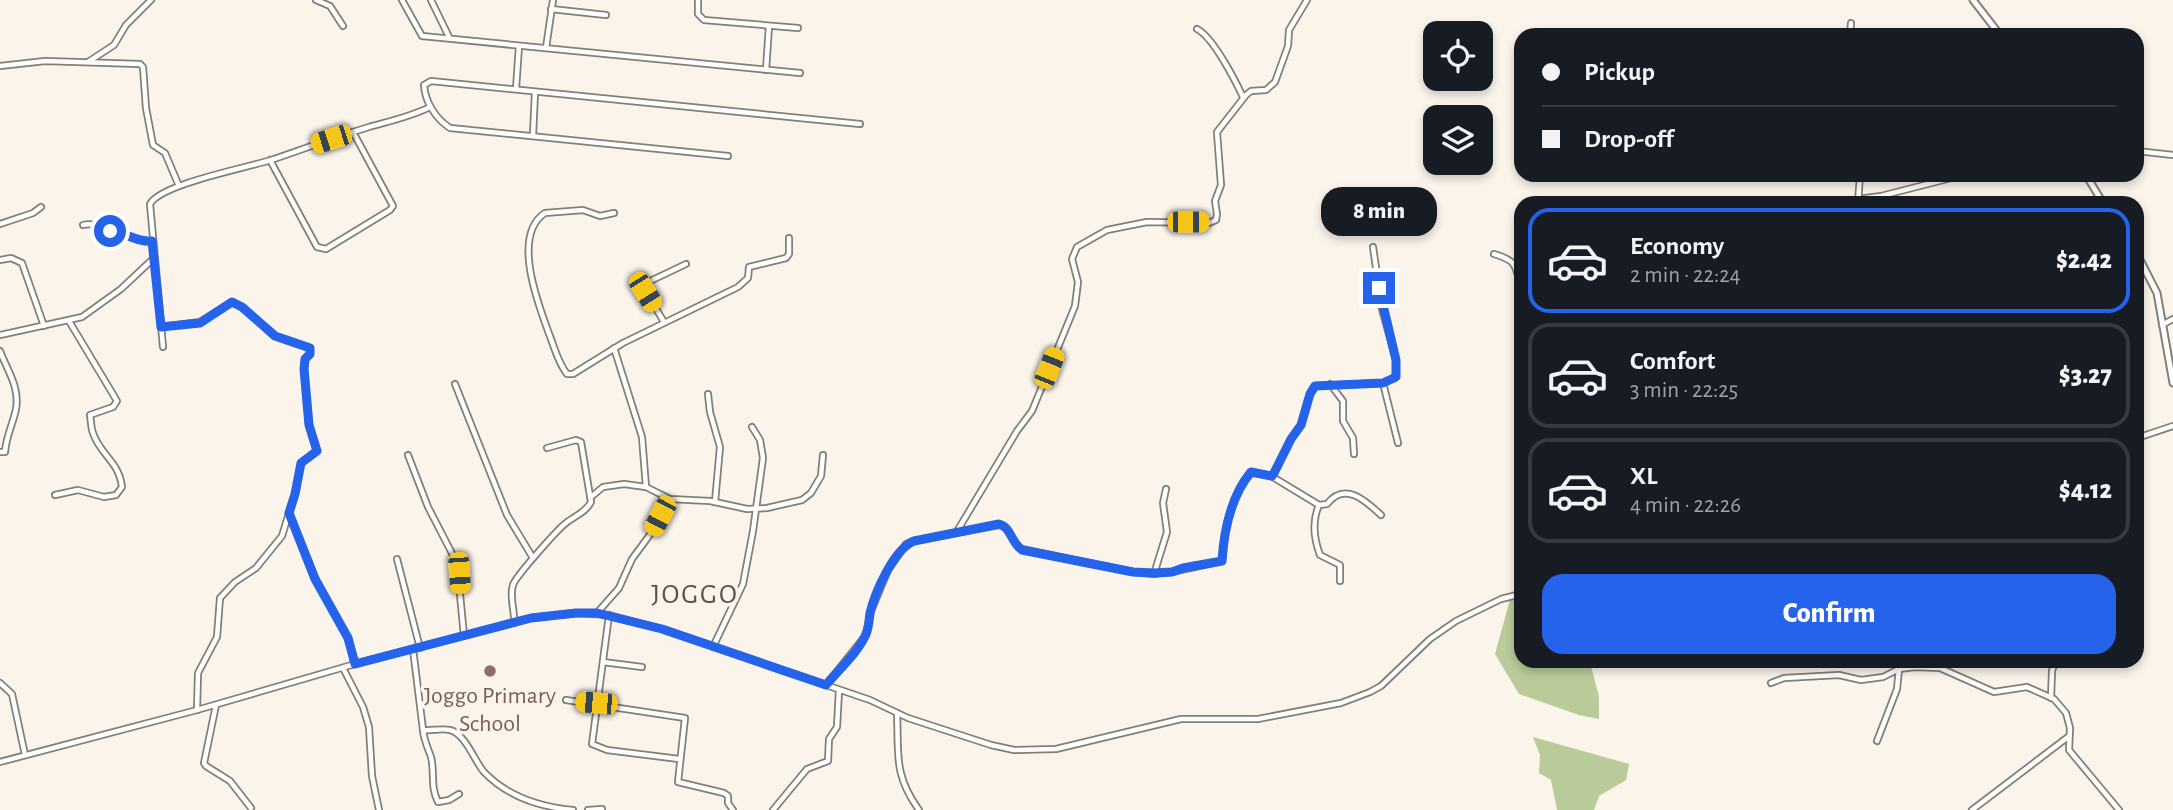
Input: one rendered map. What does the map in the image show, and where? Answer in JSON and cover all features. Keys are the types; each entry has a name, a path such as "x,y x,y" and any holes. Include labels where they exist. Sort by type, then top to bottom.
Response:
{"street":[{"path":"87,62 114,45 126,25 151,0"},
{"path":"316,0 330,6 343,26"},
{"path":"402,0 422,36 800,73"},
{"path":"431,0 449,37"},
{"path":"546,48 553,0"},
{"path":"698,0 698,13 704,20 797,29"},
{"path":"956,534 1024,419 1032,411 1075,306 1078,282 1073,253 1077,247 1115,228 1147,222 1209,223 1216,220 1215,201 1221,185 1217,132 1243,97 1251,92 1266,90 1275,82 1288,46 1289,30 1307,0"},
{"path":"1973,0 1995,28"},
{"path":"551,9 606,15"},
{"path":"1851,23 1851,28"},
{"path":"766,70 769,26"},
{"path":"1197,29 1213,43 1243,97"},
{"path":"516,89 519,46"},
{"path":"0,65 45,61 137,63 143,67 146,108 153,145 165,153 178,186"},
{"path":"728,156 450,128 443,124 430,107 423,90 426,83 431,81 860,124"},
{"path":"533,135 535,92"},
{"path":"163,347 152,241 150,204 153,199 178,186 403,119 430,107"},
{"path":"270,160 317,247 326,249 393,206 352,132"},
{"path":"2144,152 2173,155"},
{"path":"1881,196 1936,182"},
{"path":"0,224 33,213 41,207"},
{"path":"614,213 600,216 583,210 545,214 533,225 528,261 540,310 564,371 573,374 614,348 738,287 748,278 749,267 786,258 789,254 789,238"},
{"path":"83,225 97,224 110,231 146,242 152,241"},
{"path":"1272,476 1301,425 1313,388 1319,384 1383,383 1396,377 1398,368 1382,309 1373,247"},
{"path":"1494,254 1514,262"},
{"path":"0,260 11,258 22,262 44,326"},
{"path":"0,335 82,317 98,307 154,258"},
{"path":"664,322 643,287 644,284 686,264"},
{"path":"2144,267 2157,292 2173,383"},
{"path":"161,327 200,323 232,302 242,307 275,336 310,348 304,369 309,425 317,451 301,463 282,536 256,568 225,590 220,598 217,636 198,673 197,710"},
{"path":"2162,326 2173,319"},
{"path":"55,495 78,490 104,497 116,495 122,487 115,464 93,433 90,415 113,407 117,401 69,321"},
{"path":"614,348 642,437 646,487"},
{"path":"0,351 14,382 16,404 6,440 6,450 4,453 0,452"},
{"path":"1383,383 1398,443"},
{"path":"455,384 507,514 533,558"},
{"path":"1330,384 1343,401 1343,421 1353,438 1354,454"},
{"path":"708,394 711,420 720,447 715,502"},
{"path":"2144,436 2173,426"},
{"path":"713,647 743,584 756,509 762,450 752,427"},
{"path":"547,448 576,440 581,442 591,497"},
{"path":"408,455 428,507 457,563 464,636"},
{"path":"514,623 513,584 516,576 529,566 533,558 564,525 588,508 597,489 613,485 646,487 670,499 715,502 756,509 789,504 802,500 811,493 821,476 823,455"},
{"path":"826,685 866,635 875,600 888,570 906,544 914,541 999,524 1008,529 1014,543 1022,550 1133,572 1172,572 1222,561 1225,531 1240,486 1251,472 1272,476 1319,505 1328,504 1337,495 1353,494 1381,516"},
{"path":"1154,573 1167,532 1163,503 1166,489"},
{"path":"597,613 619,588 632,559 670,499"},
{"path":"1319,505 1315,521 1316,544 1322,558 1340,565 1340,581"},
{"path":"289,513 315,579 348,638 355,664"},
{"path":"397,559 420,648"},
{"path":"0,762 216,705 343,667 514,623 560,614 597,613 662,629 991,745 1027,751 1056,749 1181,719 1239,720 1341,703 1381,686 1445,628 1501,599 1514,596"},
{"path":"608,615 592,744 607,750 680,759"},
{"path":"413,649 424,742 431,759 432,781 438,802 459,794"},
{"path":"603,662 642,667"},
{"path":"343,667 363,707 369,727 372,776 379,810"},
{"path":"1771,683 1784,678 1839,675 1861,680 1883,677 1906,668"},
{"path":"1942,668 1989,691 2003,692 2023,686 2051,698 2066,713 2070,728 2069,750 2119,810"},
{"path":"2051,698 2054,668"},
{"path":"1877,741 1897,689 1899,669"},
{"path":"0,683 12,694 25,755"},
{"path":"773,810 807,769 828,761 829,739 837,727 839,690"},
{"path":"566,700 685,718 678,782 724,793 728,796 728,803 733,810"},
{"path":"216,705 204,763 230,780 251,808"},
{"path":"897,713 897,765 919,810"},
{"path":"423,730 455,732 472,752 483,771 513,795 573,810"},
{"path":"1972,810 2068,737"},
{"path":"588,810 602,810"}],"green space":[{"path":"1511,596 1514,596 1514,668 1592,668 1599,697 1599,719 1579,715 1519,694 1495,654"},
{"path":"1533,737 1629,764 1626,780 1599,796 1594,810 1557,810 1551,780 1539,773 1540,755"}],"place":[{"name":"Joggo Primary School","path":"490,671"}],"district":[{"name":"JOGGO","path":"695,595"}],"route":[{"path":"110,231 128,234 146,242 152,241 161,327 200,323 232,302 242,307 275,336 310,348 310,354 303,364 309,425 317,451 301,463 289,513 315,579 348,638 355,664 531,618 597,613 662,629 740,658 826,685 866,635 871,611 888,570 906,544 914,541 966,533 999,524 1008,529 1014,543 1022,550 1133,572 1172,572 1222,561 1225,531 1240,486 1251,472 1272,476 1301,425 1315,386 1383,383 1396,377 1396,360 1379,288"}]}
